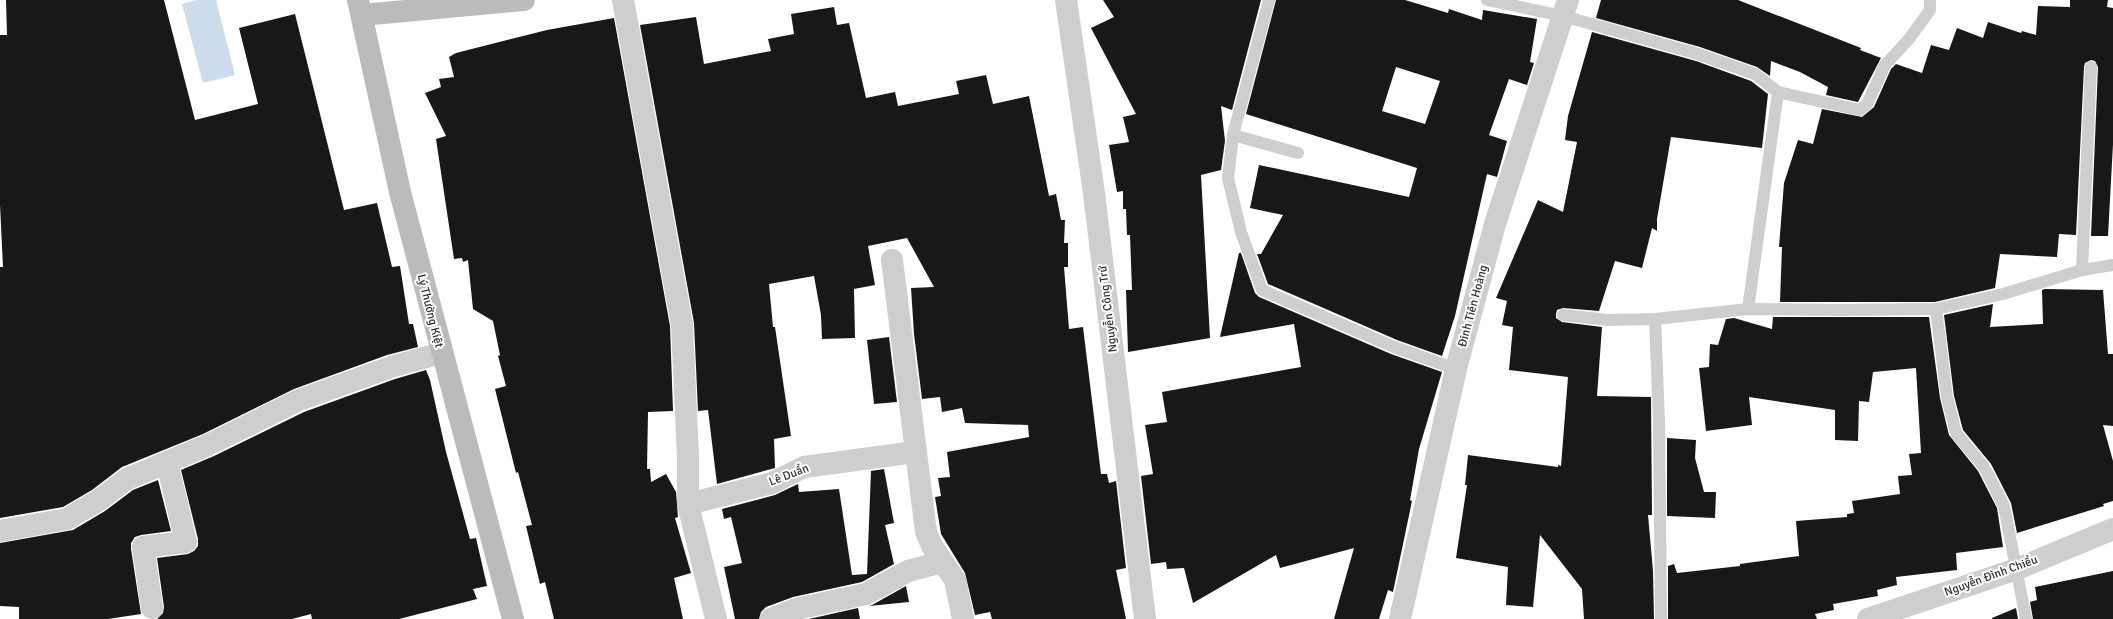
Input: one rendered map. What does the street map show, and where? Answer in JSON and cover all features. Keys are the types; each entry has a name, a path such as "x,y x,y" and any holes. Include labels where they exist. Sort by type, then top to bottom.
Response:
{"main road":[{"path":"360,8 524,0"},
{"name":"Lý Thường Kiệt","path":"360,8 400,192 441,353 513,619"}],"street":[{"path":"623,0 682,325 688,457 688,504 716,619"},
{"name":"Nguyễn Công Trứ","path":"1066,0 1095,201 1145,619"},
{"name":"Đinh Tiên Hoàng","path":"1400,619 1456,369 1495,224 1566,8"},
{"path":"892,260 926,532 942,562 955,580 963,619"},
{"path":"0,531 67,519 99,500 127,479 208,445 299,400 391,367 441,353"},
{"name":"Lê Duẩn","path":"688,504 772,483 804,467 915,452"},
{"path":"152,608 144,547 186,542 167,463"},
{"name":"Nguyễn Đình Chiểu","path":"1868,619 2017,569 2113,529"},
{"path":"771,619 796,609 866,594 908,570 942,562"}],"lane":[{"path":"1269,0 1233,135 1228,178 1241,232 1262,290 1394,347 1456,369"},
{"path":"1487,0 1566,8 1755,74 1778,92 1860,110 1867,104 1885,65 1909,38 1930,10 1930,0"},
{"path":"2082,270 2091,67"},
{"path":"1748,308 1778,92"},
{"path":"1233,135 1298,153"},
{"path":"1563,315 1608,320 1655,319 1748,308 1838,310 1936,309 2003,294 2082,270 2113,265"},
{"path":"1936,309 1947,397 1956,433 1984,467 2004,506 2026,619"},
{"path":"1655,319 1659,421 1660,619"}],"water":[{"path":"197,0 216,0 235,75 203,83 182,4"}],"building":[{"path":"6,0 164,0 195,120 258,104 239,28 295,14 344,210 377,203 392,267 400,266 409,324 413,324 418,347 387,355 294,389 203,434 122,467 92,490 63,507 0,518 0,267 3,267 0,205 0,35 7,35"},
{"path":"1103,0 1261,0 1232,110 1221,106 1225,141 1221,170 1201,175 1210,338 1128,352 1126,290 1132,290 1130,235 1127,235 1126,209 1123,209 1123,191 1117,192 1109,145 1129,142 1123,117 1136,114 1091,28 1114,17"},
{"path":"1276,0 1405,0 1448,13 1449,9 1482,20 1483,10 1537,19 1530,62 1534,63 1527,85 1509,79 1489,135 1507,141 1497,177 1487,174 1455,316 1442,356 1397,340 1268,284 1257,254 1261,254 1283,215 1250,208 1259,165 1409,197 1417,168 1246,114","holes":["1396,67 1440,81 1425,124 1382,111"]},
{"path":"1601,0 1738,0 1861,48 1860,50 1881,58 1858,102 1826,95 1828,87 1800,72 1771,61 1770,76 1757,67 1700,47 1596,18"},
{"path":"2070,0 2108,0 2107,7 2113,8 2113,144 2108,236 2091,236 2098,67 2095,61 2091,60 2085,63 2084,67 2076,235 2059,234 2057,257 2000,254 1995,288 1935,302 1780,302 1782,247 1779,247 1784,183 1798,140 1813,144 1822,109 1862,117 1874,107 1891,69 1896,64 1922,73 1931,45 1949,50 1957,28 1983,38 1988,22 2021,33 2022,31 2036,35 2038,6 2070,7"},
{"path":"834,7 837,25 849,23 866,98 895,92 898,106 959,94 956,81 986,75 993,104 1029,96 1049,196 1056,194 1061,220 1065,220 1064,243 1068,243 1068,267 1064,267 1069,329 1083,327 1101,474 1107,474 1109,483 1116,481 1126,568 1116,570 1126,619 992,619 990,612 975,615 965,573 941,534 935,497 941,496 938,478 950,477 947,452 1029,437 1028,425 965,423 962,408 942,412 940,397 922,399 914,334 911,288 934,287 907,238 868,246 875,285 854,289 855,338 822,339 821,315 814,276 769,284 773,327 775,327 791,436 774,439 775,468 717,484 708,410 698,411 694,323 640,25 696,17 704,64 771,51 768,39 794,34 791,14"},
{"path":"614,18 670,326 673,411 648,412 647,469 650,469 651,482 666,474 676,492 678,517 675,518 691,573 674,578 683,619 554,619 545,582 540,584 526,526 532,525 518,472 516,473 495,389 506,386 498,356 500,355 493,321 473,309 468,260 463,262 462,258 454,259 436,139 446,136 425,93 441,87 439,79 454,77 449,57 456,53 547,30"},
{"path":"1592,32 1696,61 1751,81 1768,94 1762,148 1671,137 1657,219 1657,231 1652,228 1642,268 1615,261 1599,311 1563,308 1557,310 1556,314 1556,318 1562,322 1602,327 1597,396 1651,397 1652,515 1648,515 1653,571 1654,619 1584,619 1582,589 1540,535 1533,607 1506,605 1508,567 1456,558 1467,485 1465,485 1468,455 1558,467 1558,465 1561,466 1568,377 1509,370 1513,327 1502,325 1507,301 1496,298 1538,200 1563,212 1577,142 1565,140 1568,116"},
{"path":"1239,253 1241,253 1255,293 1259,297 1391,354 1442,372 1419,449 1410,500 1412,501 1393,592 1388,590 1379,619 1334,619 1354,548 1280,568 1276,555 1193,603 1184,568 1167,569 1166,562 1151,564 1141,476 1153,474 1145,425 1167,422 1162,392 1301,367 1294,324 1220,337"},
{"path":"2042,290 2103,290 2108,354 2113,354 2113,426 2103,425 2113,461 2113,501 2103,504 2104,506 2017,533 2011,503 1991,464 1963,430 1954,396 1944,315 1993,304 1990,327 2043,324"},
{"path":"1773,317 1929,317 1940,398 1949,435 1978,471 1997,508 2003,547 1956,553 1957,570 1896,577 1897,585 1877,590 1878,596 1833,604 1834,610 1815,614 1817,619 1668,619 1668,566 1674,564 1677,573 1740,566 1740,564 1799,556 1796,521 1847,517 1847,514 1854,513 1852,501 1900,494 1898,476 1912,475 1909,454 1921,453 1916,368 1873,372 1869,402 1859,401 1858,441 1835,440 1835,410 1749,397 1752,425 1706,431 1699,368 1709,367 1710,344 1718,345 1726,319 1734,318 1772,329"},
{"path":"889,337 897,402 874,404 867,340"},
{"path":"426,370 430,380 446,452 470,539 476,538 487,586 473,589 477,599 399,619 312,619 311,614 292,619 157,619 163,613 164,607 157,558 188,554 194,551 198,546 198,539 181,470 214,456 304,412 395,379"},
{"path":"1667,438 1696,440 1695,458 1704,492 1716,492 1715,518 1667,516"},
{"path":"884,469 894,523 885,525 894,564 862,582 793,597 766,607 761,612 759,619 735,619 724,567 742,563 731,517 724,519 722,509 775,495 798,484 799,492 839,489 852,575 867,574 871,471"},
{"path":"158,480 171,531 141,535 135,537 131,543 141,614 108,619 19,619 19,607 0,606 0,543 73,530 105,511 133,490"},
{"path":"2113,571 2113,619 2033,619 2030,602 2037,600 2035,587"},
{"path":"906,586 909,602 869,606 872,605"},
{"path":"858,608 860,619 809,619"},
{"path":"2016,608 2018,619 1992,619 1992,618"}]}
